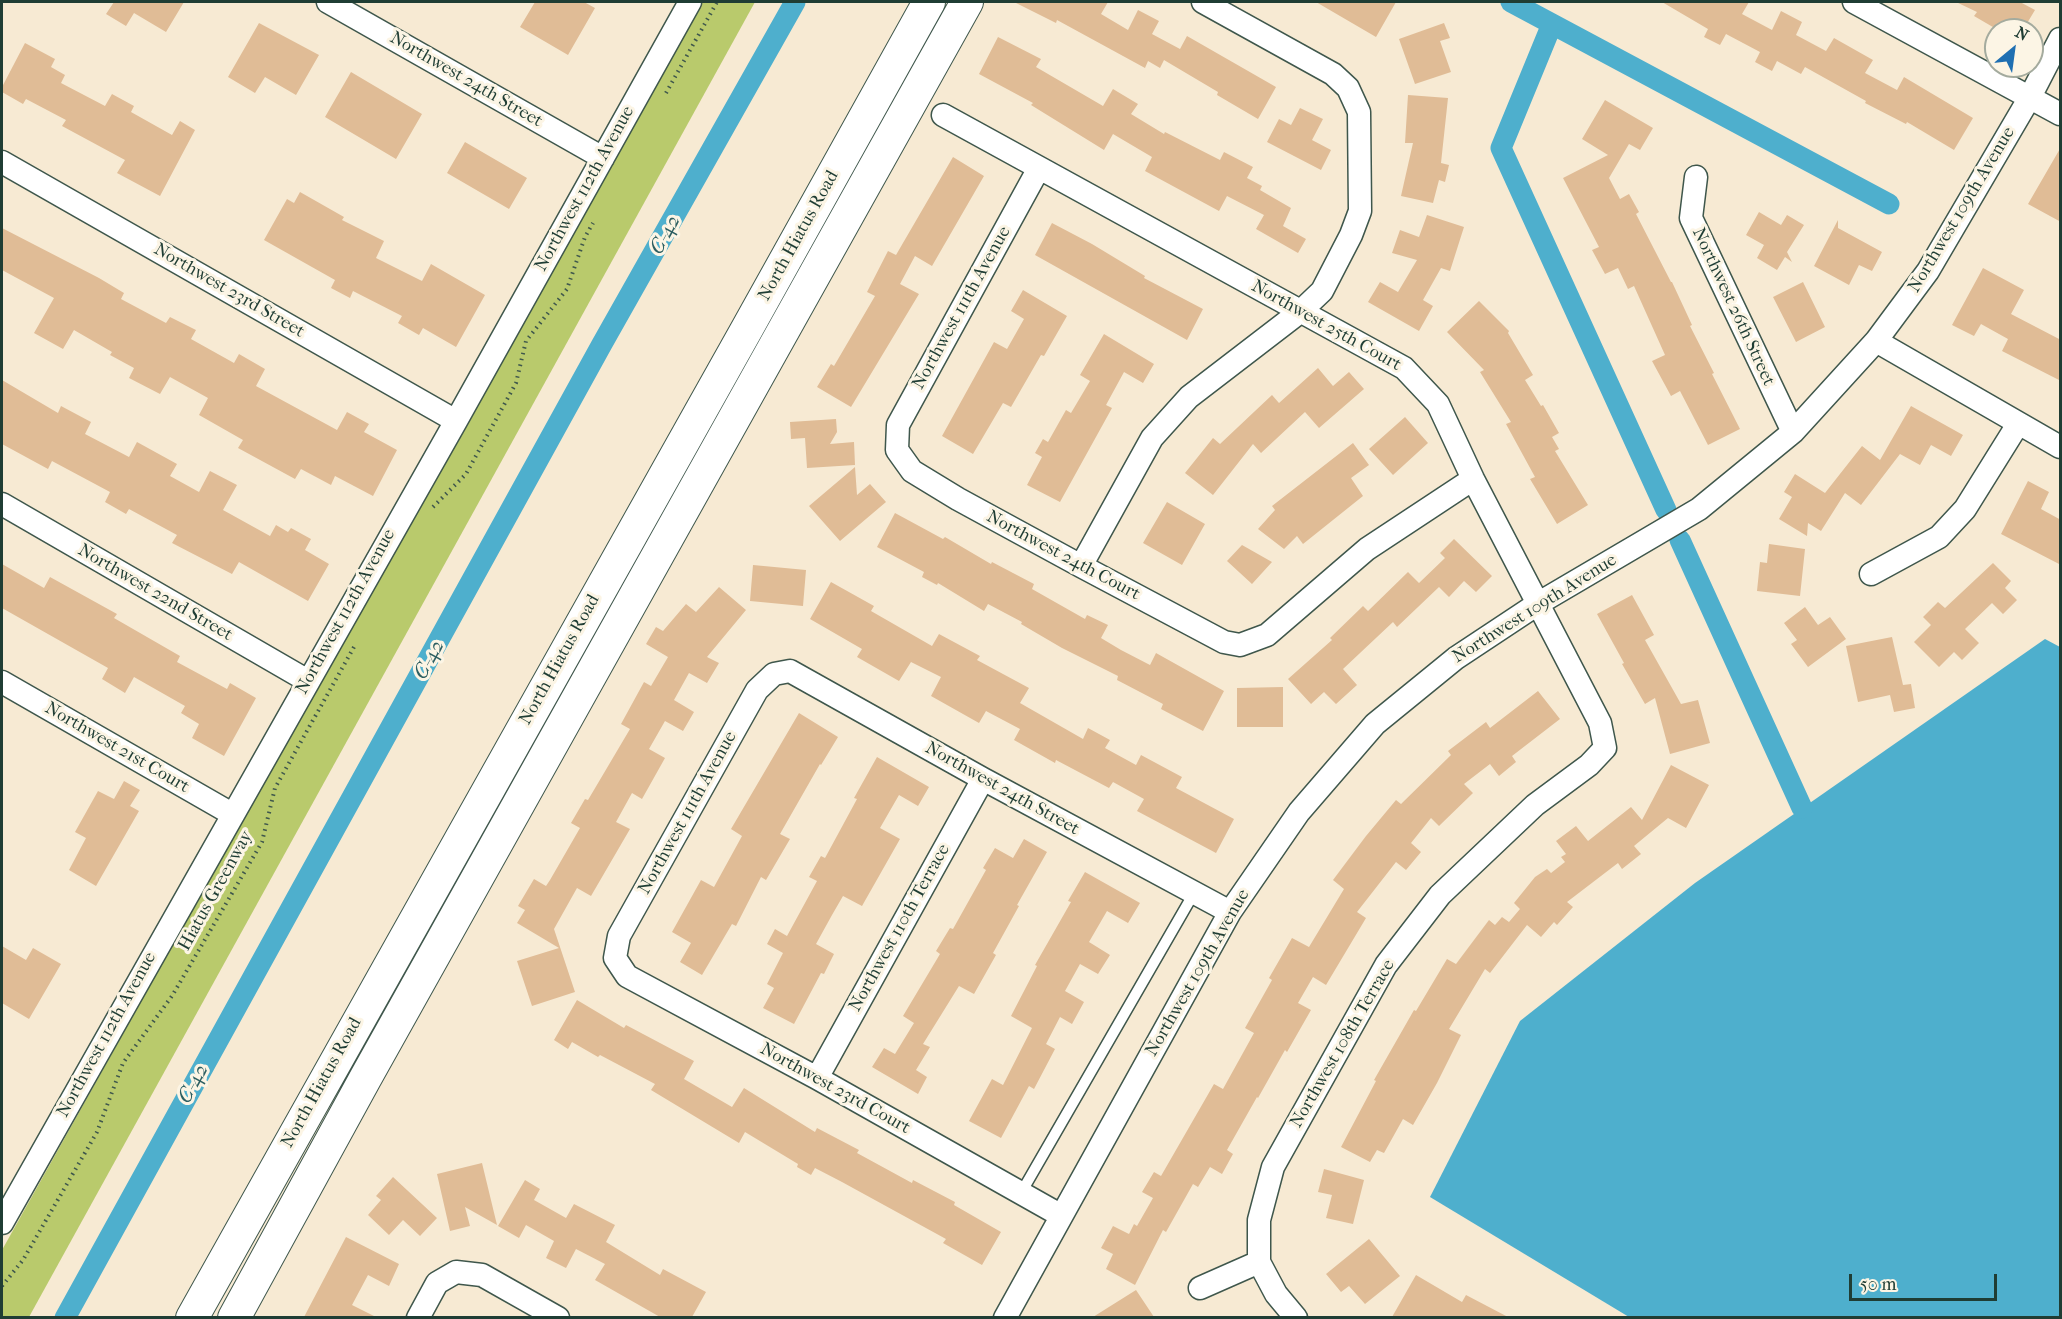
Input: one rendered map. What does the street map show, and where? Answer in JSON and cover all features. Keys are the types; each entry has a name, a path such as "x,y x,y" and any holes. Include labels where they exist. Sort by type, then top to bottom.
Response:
{"main road":[{"name":"North Hiatus Road","path":"192,1317 929,2"},
{"name":"North Hiatus Road","path":"234,1317 967,2"},
{"path":"335,1059 366,1077"}],"street":[{"name":"Northwest 24th Street","path":"328,2 603,158"},
{"name":"Northwest 112th Avenue","path":"5,1210 456,421 690,2"},
{"path":"1081,566 1152,438 1190,397 1301,311 1322,291 1351,236 1360,211 1359,112 1348,88 1333,74 1203,2"},
{"path":"1854,2 2061,114"},
{"name":"Northwest 109th Avenue","path":"1005,1317 1230,912 1299,812 1376,724 1456,658 1539,603 1699,509 1793,432 1876,341 1928,271 2030,97 2061,39"},
{"name":"Northwest 25th Court","path":"943,115 1404,369 1438,404 1473,479 1600,723 1605,748 1588,765"},
{"name":"Northwest 23rd Street","path":"2,162 456,421"},
{"name":"Northwest 111th Avenue","path":"897,450 898,425 1039,168"},
{"name":"Northwest 26th Street","path":"1696,177 1691,218 1793,432"},
{"path":"1876,341 2061,447"},
{"path":"1871,574 1939,537 1965,509 2018,424"},
{"name":"Northwest 24th Court","path":"897,450 912,471 958,499 1224,642 1240,645 1267,635 1367,549 1473,479"},
{"name":"Northwest 22nd Street","path":"2,504 308,681"},
{"name":"Northwest 24th Street","path":"774,674 790,671 983,779 1230,912"},
{"name":"Northwest 111th Avenue","path":"615,958 619,936 757,690 774,674"},
{"name":"Northwest 21st Court","path":"2,682 232,814"},
{"name":"Northwest 108th Terrace","path":"1259,1262 1259,1220 1273,1167 1386,965 1440,895 1534,805 1588,765"},
{"name":"Northwest 110th Terrace","path":"817,1078 983,779"},
{"name":"Northwest 23rd Court","path":"615,958 627,976 817,1078 1060,1215"},
{"path":"1200,1288 1259,1262 1276,1294 1296,1317"},
{"path":"418,1317 437,1283 456,1272 482,1275 558,1317"}],"lane":[{"path":"1021,1193 1194,893"}],"path":[{"path":"662,99 717,2"},
{"path":"429,516 434,506 466,474 516,383 526,341 567,289 585,237 596,217"},
{"name":"Hiatus Greenway","path":"2,1286 23,1260 97,1132 123,1063 172,996 262,842 275,788 355,647"}],"green space":[{"path":"700,2 755,2 29,1317 2,1318 2,1250"}],"water":[{"path":"2045,639 2060,647 2060,1317 1629,1317 1430,1197 1520,1021 1695,883"}],"building":[{"path":"114,2 184,2 166,32 134,13 126,26 106,14"},
{"path":"535,2 584,2 595,8 568,55 520,27"},
{"path":"1014,2 1108,2 1101,14 1128,30 1138,10 1159,21 1152,34 1180,49 1187,36 1276,87 1258,119 1164,60 1160,68 1148,61 1145,68 1057,20 1056,23"},
{"path":"1316,2 1396,2 1376,37"},
{"path":"1662,2 1749,2 1742,14 1772,30 1781,11 1802,22 1796,35 1826,51 1834,38 1873,60 1865,73 1897,90 1904,77 1973,118 1954,150 1907,122 1906,124 1865,103 1866,101 1805,67 1801,74 1777,61 1772,71 1755,62 1760,52 1726,34 1720,45 1704,37 1708,29"},
{"path":"1956,2 2020,2 2035,10 2030,18 1984,18 1984,22 1974,16 1977,12"},
{"path":"259,23 319,55 296,95 265,77 255,93 228,77"},
{"path":"1444,23 1450,38 1440,41 1451,72 1415,84 1399,39"},
{"path":"998,37 1041,59 1036,67 1103,106 1113,89 1138,104 1131,114 1164,134 1165,132 1220,160 1224,152 1253,167 1247,178 1262,186 1260,190 1291,208 1283,226 1306,239 1298,253 1256,229 1264,215 1227,196 1219,211 1145,171 1152,157 1113,134 1104,150 1031,105 1033,103 979,74"},
{"path":"25,43 55,59 51,67 65,75 61,83 105,106 112,94 134,106 131,112 172,135 180,121 195,130 160,196 117,173 125,160 62,126 66,120 26,99 23,104 2,92 2,87"},
{"path":"351,72 422,114 396,159 325,117"},
{"path":"1408,95 1448,98 1441,163 1449,165 1445,182 1439,180 1433,203 1401,196 1413,143 1405,143"},
{"path":"1605,100 1653,128 1640,150 1629,144 1609,178 1620,199 1629,194 1639,212 1636,214 1672,282 1692,325 1690,326 1714,373 1712,374 1740,429 1708,445 1680,391 1671,396 1652,361 1665,355 1634,286 1628,289 1618,268 1605,274 1592,250 1599,247 1563,178 1608,155 1582,139"},
{"path":"1300,108 1323,119 1312,140 1331,150 1321,170 1267,142 1279,119 1291,125"},
{"path":"465,142 527,178 509,209 447,173"},
{"path":"2061,147 2061,222 2028,204"},
{"path":"953,157 984,176 932,266 915,256 900,284 919,294 851,407 817,387 831,364 834,366 875,296 867,292 888,251 896,255"},
{"path":"300,192 344,217 342,220 384,241 376,258 422,281 431,264 485,295 456,347 423,328 419,335 398,323 402,316 353,291 350,298 331,288 335,280 264,240 287,199 294,203"},
{"path":"1759,212 1781,225 1787,215 1804,225 1787,252 1792,262 1785,257 1777,270 1757,258 1764,245 1746,235"},
{"path":"1427,215 1464,227 1450,271 1441,268 1423,300 1433,306 1419,331 1368,302 1380,282 1398,292 1417,260 1392,253 1400,230 1419,237"},
{"path":"1838,220 1838,228 1882,252 1872,271 1859,265 1849,285 1814,266"},
{"path":"1052,223 1092,244 1145,276 1144,278 1203,309 1187,340 1035,255"},
{"path":"2,228 99,278 124,293 121,299 166,323 170,317 196,330 191,339 234,363 239,354 265,369 256,386 337,430 347,412 369,424 364,432 397,450 373,496 335,476 331,485 301,469 295,479 238,448 243,440 199,415 208,398 170,377 160,394 129,378 134,368 110,355 112,352 74,330 63,349 34,333 54,298 2,270"},
{"path":"1983,268 2024,290 2011,314 2061,340 2061,381 2002,351 2008,339 1981,324 1974,336 1952,325"},
{"path":"1803,282 1825,327 1796,342 1773,297"},
{"path":"1023,290 1067,316 1011,407 1003,403 973,454 942,436 994,342 1007,349 1024,319 1011,311"},
{"path":"1479,301 1509,331 1508,333 1533,375 1525,380 1559,433 1552,437 1559,449 1555,451 1588,505 1557,524 1530,479 1535,477 1506,424 1511,422 1480,372 1484,370 1447,332"},
{"path":"1104,334 1154,364 1143,383 1124,372 1106,405 1112,408 1060,502 1027,485 1042,457 1035,453 1043,439 1048,442 1066,410 1071,413 1090,381 1080,375"},
{"path":"1318,368 1333,386 1349,372 1364,389 1319,428 1305,412 1261,453 1253,444 1213,495 1185,473 1213,438 1220,444 1272,395 1279,403"},
{"path":"2,380 58,413 61,406 91,422 85,434 129,457 137,442 177,464 170,476 199,492 210,471 237,485 223,510 270,536 276,525 288,532 291,528 311,539 305,550 329,564 308,601 239,562 232,574 172,543 177,535 129,509 126,514 105,502 110,492 52,461 48,469 2,444"},
{"path":"1911,406 1963,435 1951,456 1931,445 1920,465 1900,454 1861,505 1845,493 1821,531 1808,523 1807,536 1779,519 1792,497 1784,492 1795,474 1825,493 1862,446 1880,460"},
{"path":"1405,417 1428,443 1393,475 1369,449"},
{"path":"836,419 837,432 830,444 854,442 855,465 807,468 805,438 791,439 790,422"},
{"path":"1353,443 1369,465 1351,478 1363,496 1303,544 1297,536 1284,549 1258,529 1275,510 1272,506"},
{"path":"855,467 857,495 870,484 886,502 840,541 809,506"},
{"path":"2028,481 2049,492 2041,509 2061,520 2061,565 2001,534"},
{"path":"1167,502 1205,524 1182,565 1143,543"},
{"path":"895,513 1034,584 1032,589 1085,619 1087,615 1108,625 1101,638 1121,650 1150,665 1156,653 1224,691 1203,731 1161,709 1163,704 1117,680 1118,676 1062,648 1021,624 1022,622 988,604 984,611 938,583 937,585 922,577 924,572 877,547"},
{"path":"1454,539 1492,576 1476,592 1464,581 1449,597 1439,587 1397,627 1393,622 1343,669 1357,685 1336,704 1324,692 1311,704 1288,679 1332,640 1330,638 1363,606 1368,611 1408,572 1419,583 1445,558 1440,553"},
{"path":"1769,544 1805,549 1800,596 1757,591 1760,562 1767,563"},
{"path":"1242,545 1272,562 1252,584 1227,561"},
{"path":"1993,563 2011,581 2005,588 2017,600 2003,614 1992,603 1965,629 1979,643 1962,660 1954,652 1939,667 1914,642 1931,625 1923,617 1938,602 1945,608"},
{"path":"2,564 44,588 50,577 117,614 114,618 180,656 177,662 227,689 230,683 256,698 224,756 192,738 199,724 181,713 185,706 134,677 125,693 102,679 108,668 2,608"},
{"path":"753,565 806,570 803,606 750,601"},
{"path":"831,582 874,606 871,611 932,646 939,634 980,656 977,660 1029,688 1020,703 1083,739 1088,728 1110,740 1105,748 1136,765 1141,755 1182,777 1176,788 1234,819 1216,853 1137,811 1144,799 1113,782 1109,788 1056,760 1055,763 1014,740 1020,729 986,711 979,723 931,696 941,677 911,662 899,681 857,657 862,649 810,619"},
{"path":"719,587 746,610 707,657 719,663 707,683 689,673 674,700 694,712 683,731 665,721 649,749 665,758 642,799 632,793 616,822 630,829 591,896 577,888 554,929 575,992 532,1006 517,961 559,948 517,923 525,910 518,906 534,879 546,886 550,880 580,828 571,823 585,799 588,800 630,729 621,724 644,682 651,686 668,657 646,644 656,627 663,631 686,604 696,612"},
{"path":"1632,595 1654,635 1645,640 1681,704 1698,700 1710,743 1670,754 1655,698 1645,704 1622,664 1624,663 1597,614"},
{"path":"1805,607 1818,625 1830,617 1846,639 1808,667 1791,644 1797,640 1784,623"},
{"path":"1892,637 1903,685 1911,684 1915,708 1894,712 1890,695 1858,702 1846,646"},
{"path":"1283,687 1283,727 1237,727 1237,688"},
{"path":"1538,691 1560,719 1512,756 1516,762 1499,776 1490,764 1464,784 1473,793 1439,826 1431,818 1411,843 1421,852 1406,870 1396,862 1357,912 1366,918 1326,985 1313,977 1298,1003 1311,1010 1227,1150 1233,1154 1222,1174 1210,1167 1198,1187 1193,1184 1166,1232 1163,1230 1135,1285 1106,1269 1113,1254 1101,1248 1113,1226 1129,1234 1134,1224 1137,1226 1153,1198 1142,1192 1154,1172 1161,1176 1214,1084 1223,1089 1254,1033 1245,1028 1272,980 1269,978 1292,938 1309,947 1344,889 1333,880 1396,800 1401,804 1451,755 1448,751 1486,722 1490,728"},
{"path":"799,713 838,737 780,834 790,839 766,880 761,877 736,926 732,924 702,975 680,962 691,943 672,932 701,880 714,887 742,836 731,829"},
{"path":"877,757 929,787 918,806 899,795 880,828 900,839 862,906 843,896 832,915 816,944 834,954 824,974 821,973 794,1024 763,1008 774,988 767,984 783,953 767,944 775,929 787,936 817,881 809,877 821,856 825,858"},
{"path":"1671,765 1709,785 1686,828 1668,818 1634,846 1641,854 1622,869 1618,863 1567,902 1573,907 1557,925 1554,922 1541,937 1527,925 1490,973 1485,969 1449,1029 1461,1035 1413,1125 1403,1119 1384,1153 1377,1150 1370,1162 1341,1147 1376,1081 1374,1080 1414,1010 1416,1011 1447,959 1456,964 1489,920 1495,925 1502,917 1509,922 1520,909 1514,903 1535,877 1547,869 1551,873 1565,862 1561,857 1566,854 1556,841 1576,826 1588,841 1631,807 1642,820"},
{"path":"124,781 140,790 130,806 139,811 96,886 69,870 86,838 75,832 98,791 114,799"},
{"path":"1024,839 1047,852 1017,905 1019,906 993,953 996,955 974,994 959,986 923,1044 930,1047 916,1070 927,1077 918,1094 872,1067 884,1048 895,1054 914,1023 903,1016 940,954 936,951 950,928 953,929 986,870 983,868 995,848 1013,858"},
{"path":"1085,872 1140,903 1128,923 1107,911 1089,942 1110,955 1098,974 1080,964 1065,991 1084,1002 1072,1024 1060,1017 1046,1044 1055,1049 1034,1089 1029,1086 1001,1138 969,1121 992,1079 1003,1085 1032,1028 1011,1016 1037,966 1035,965 1071,902 1068,901"},
{"path":"2,946 26,960 33,948 61,964 29,1019 2,1003"},
{"path":"577,1000 624,1028 626,1025 694,1061 684,1079 732,1107 744,1088 815,1132 817,1128 859,1150 857,1153 912,1183 913,1180 955,1202 954,1205 1001,1232 982,1265 943,1243 946,1239 842,1182 815,1168 811,1175 797,1167 798,1164 745,1132 739,1143 651,1090 655,1084 572,1042 568,1049 554,1040"},
{"path":"482,1163 497,1225 465,1207 470,1226 450,1231 437,1174"},
{"path":"1324,1169 1364,1180 1353,1224 1326,1218 1332,1195 1318,1192"},
{"path":"393,1177 437,1218 420,1236 403,1220 389,1235 368,1215 381,1200 376,1196"},
{"path":"525,1180 540,1189 534,1200 566,1218 574,1204 615,1225 606,1242 660,1275 663,1269 706,1292 692,1317 660,1317 595,1280 605,1264 576,1249 566,1268 546,1258 554,1241 526,1225 519,1238 498,1226"},
{"path":"346,1237 399,1264 389,1286 368,1275 352,1305 376,1317 304,1317"},
{"path":"1369,1239 1400,1276 1365,1304 1349,1286 1341,1292 1326,1274"},
{"path":"1416,1275 1462,1302 1466,1295 1508,1317 1392,1317"},
{"path":"1136,1290 1154,1317 1093,1317"}],"waterway":[{"name":"C-42","path":"65,1318 602,344 795,2"},
{"path":"1511,2 1889,204"},
{"path":"1552,24 1501,148 1666,510"},
{"path":"1680,540 1802,808"}]}
